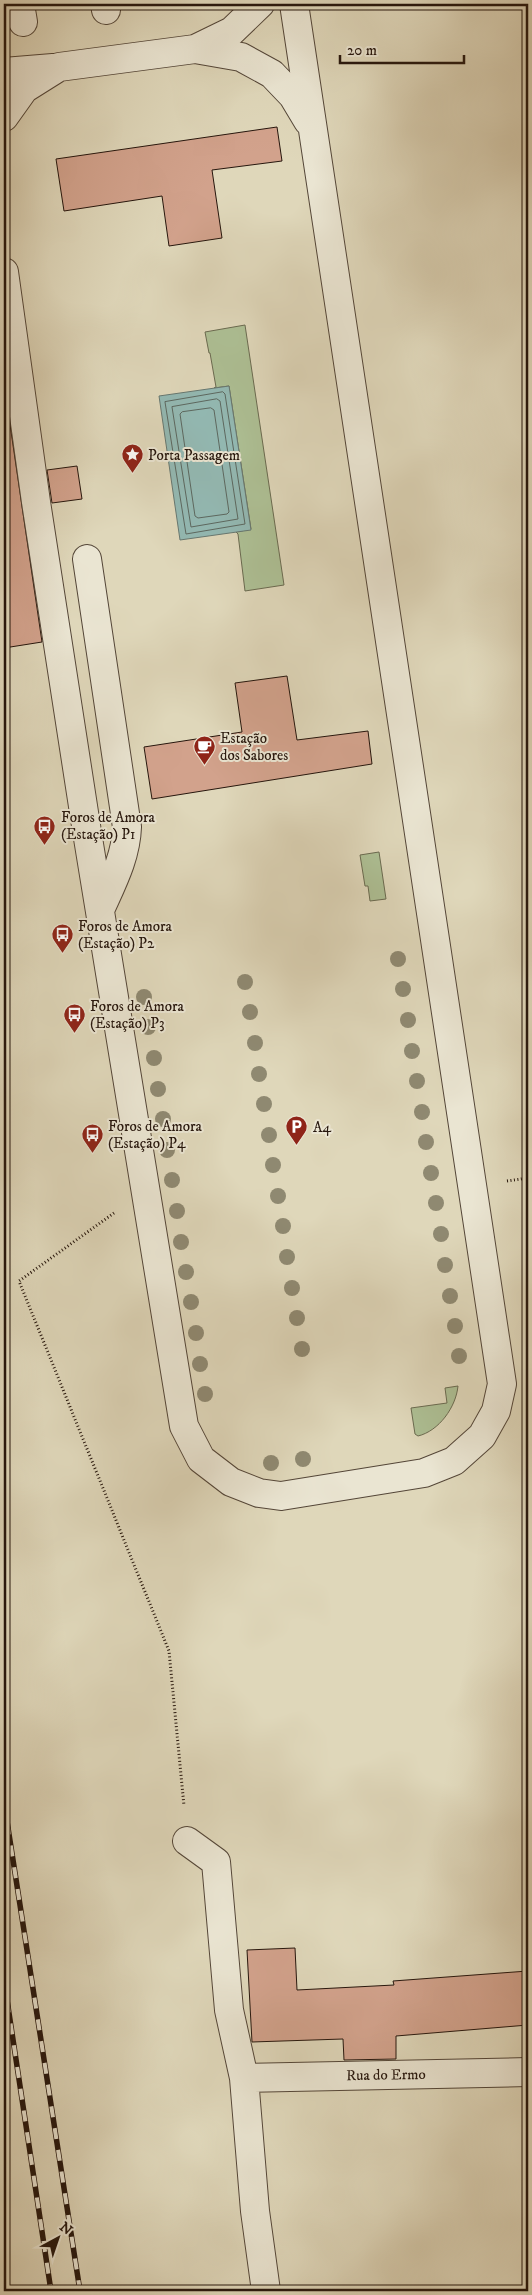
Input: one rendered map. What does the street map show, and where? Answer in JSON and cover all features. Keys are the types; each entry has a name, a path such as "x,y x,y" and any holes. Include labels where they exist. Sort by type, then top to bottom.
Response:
{"street":[{"path":"195,49 232,31 260,4"},
{"path":"4,272 36,502 184,1426 201,1459 230,1482 259,1493 281,1496 424,1473 454,1461 482,1436 496,1412 502,1384 294,4"},
{"path":"4,72 59,67 195,49 241,57 272,74 293,96 312,128"},
{"path":"4,117 24,89 59,67"},
{"path":"86,559 127,827 127,842 121,862 100,910"},
{"path":"187,1841 216,1862 229,2010 244,2078 255,2210 266,2291"},
{"name":"Rua do Ermo","path":"244,2078 528,2072"}],"path":[{"path":"145,1191 20,1281 169,1651 187,1841"}],"green space":[{"path":"245,325 284,585 245,591 238,534 236,532 251,529 229,386 214,388 216,387 205,332"},
{"path":"379,852 386,899 370,901 368,886 365,886 360,855"},
{"path":"458,1386 457,1394 450,1410 439,1424 426,1433 418,1436 415,1434 411,1408 447,1403 445,1388"},
{"path":"4,2255 10,2291 4,2291"}],"water":[{"path":"229,386 251,530 180,540 159,396"}],"building":[{"path":"277,127 282,161 212,170 222,238 169,246 162,196 64,211 56,159"},
{"path":"4,384 42,642 4,648"},
{"path":"77,466 82,499 52,503 47,470"},
{"path":"287,676 297,740 368,731 372,764 152,799 144,747 242,732 235,683"},
{"path":"295,1948 297,1990 394,1985 393,1981 528,1971 528,2025 396,2036 396,2059 344,2060 343,2039 252,2042 247,1950"}],"railway":[{"path":"4,1802 80,2291"},
{"path":"4,1980 51,2291"}],"place":[{"name":"Porta Passagem","path":"132,474"},
{"name":"Estação dos Sabores","path":"204,766"},
{"name":"Foros de Amora (Estação) P1","path":"45,845"},
{"name":"Foros de Amora (Estação) P2","path":"62,954"},
{"name":"Foros de Amora (Estação) P3","path":"74,1034"},
{"name":"A4","path":"297,1146"},
{"name":"Foros de Amora (Estação) P4","path":"92,1154"}]}
